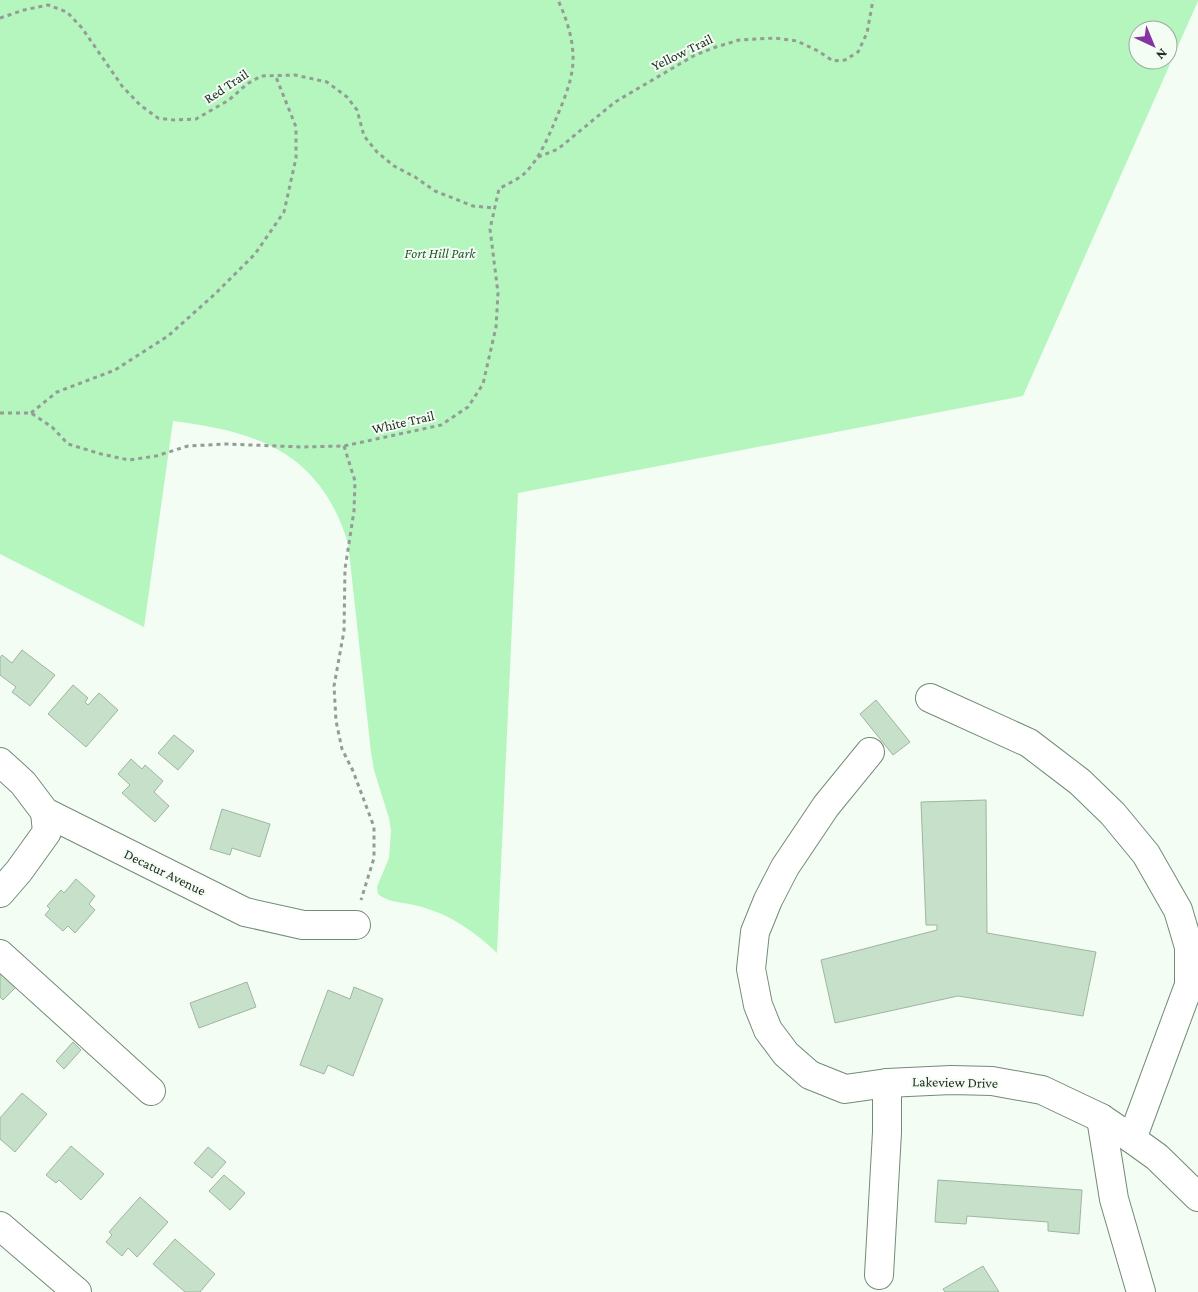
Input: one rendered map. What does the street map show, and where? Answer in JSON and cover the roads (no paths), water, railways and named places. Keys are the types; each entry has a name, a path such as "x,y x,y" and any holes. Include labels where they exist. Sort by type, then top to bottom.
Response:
{"street":[{"path":"930,698 1029,743 1080,782 1113,814 1146,854 1178,910 1189,947 1189,985 1132,1139"},
{"name":"Lakeview Drive","path":"870,752 826,806 786,866 768,900 755,932 751,969 758,1005 768,1030 786,1054 810,1075 846,1090 887,1083 914,1081 992,1081 1042,1090 1101,1118 1132,1139 1157,1157 1198,1197"},
{"name":"Decatur Avenue","path":"0,762 23,783 45,812 245,912 303,925 356,925"},
{"path":"0,893 19,871 47,832 45,812"},
{"path":"0,954 151,1091"},
{"path":"879,1275 888,1132 887,1083"},
{"path":"1101,1118 1114,1198 1141,1292"},
{"path":"0,1226 77,1292"}],"park label":[{"name":"Fort Hill Park","path":"440,253"}]}
